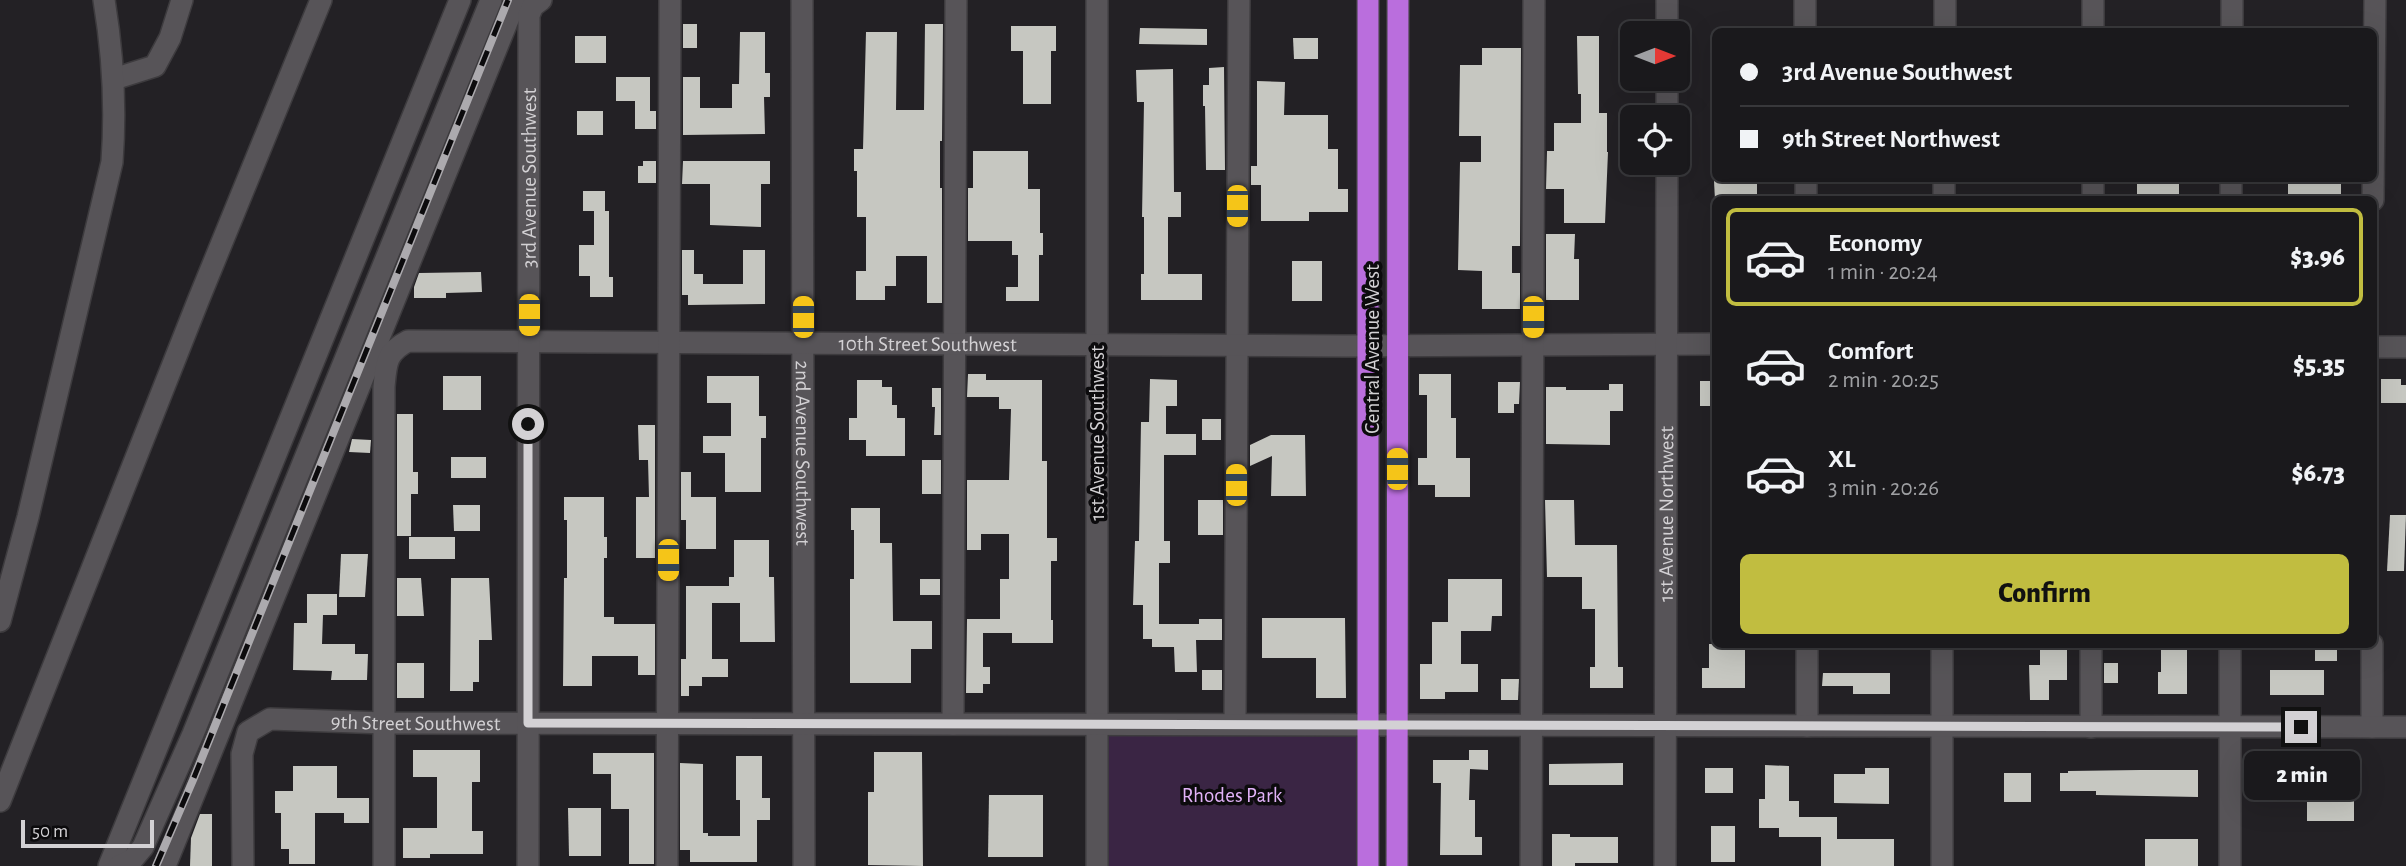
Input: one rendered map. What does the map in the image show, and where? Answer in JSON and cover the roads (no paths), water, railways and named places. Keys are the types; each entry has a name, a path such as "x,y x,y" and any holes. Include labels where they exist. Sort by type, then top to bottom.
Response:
{"highway":[{"name":"Central Avenue West","path":"1368,0 1368,866"},
{"name":"Central Avenue West","path":"1397,866 1398,0"}],"street":[{"path":"0,621 82,295 112,162 114,79 104,0"},
{"path":"114,79 155,66 170,38 182,0"},
{"path":"0,801 321,0"},
{"path":"109,866 460,0"},
{"path":"119,866 132,860 143,847 188,745 491,0"},
{"path":"165,866 516,0"},
{"name":"3rd Avenue Southwest","path":"528,866 529,15 533,6 541,0"},
{"path":"667,866 670,0"},
{"name":"2nd Avenue Southwest","path":"803,0 804,866"},
{"path":"953,724 956,0"},
{"name":"1st Avenue Southwest","path":"1097,0 1097,866"},
{"path":"1235,724 1238,0"},
{"path":"1531,866 1534,0"},
{"path":"1667,0 1667,21"},
{"path":"1805,0 1805,28"},
{"path":"1945,0 1945,28"},
{"path":"2093,0 2093,28"},
{"path":"2232,0 2232,28"},
{"path":"2375,0 2375,28"},
{"name":"1st Avenue Northwest","path":"1665,866 1667,175"},
{"name":"10th Street Southwest","path":"385,723 386,365 394,348 408,341 1368,346 1712,344"},
{"path":"2377,347 2406,347"},
{"path":"1807,648 1807,726"},
{"path":"1942,648 1942,866"},
{"path":"2091,648 2091,727"},
{"path":"2230,648 2230,866"},
{"path":"2372,648 2372,727"},
{"name":"9th Street Southwest","path":"243,866 242,754 248,732 270,719 385,723 2406,727"},
{"path":"384,866 385,723"}],"railway":[{"path":"156,866 508,0"}],"park label":[{"name":"Rhodes Park","path":"1232,795"}]}
